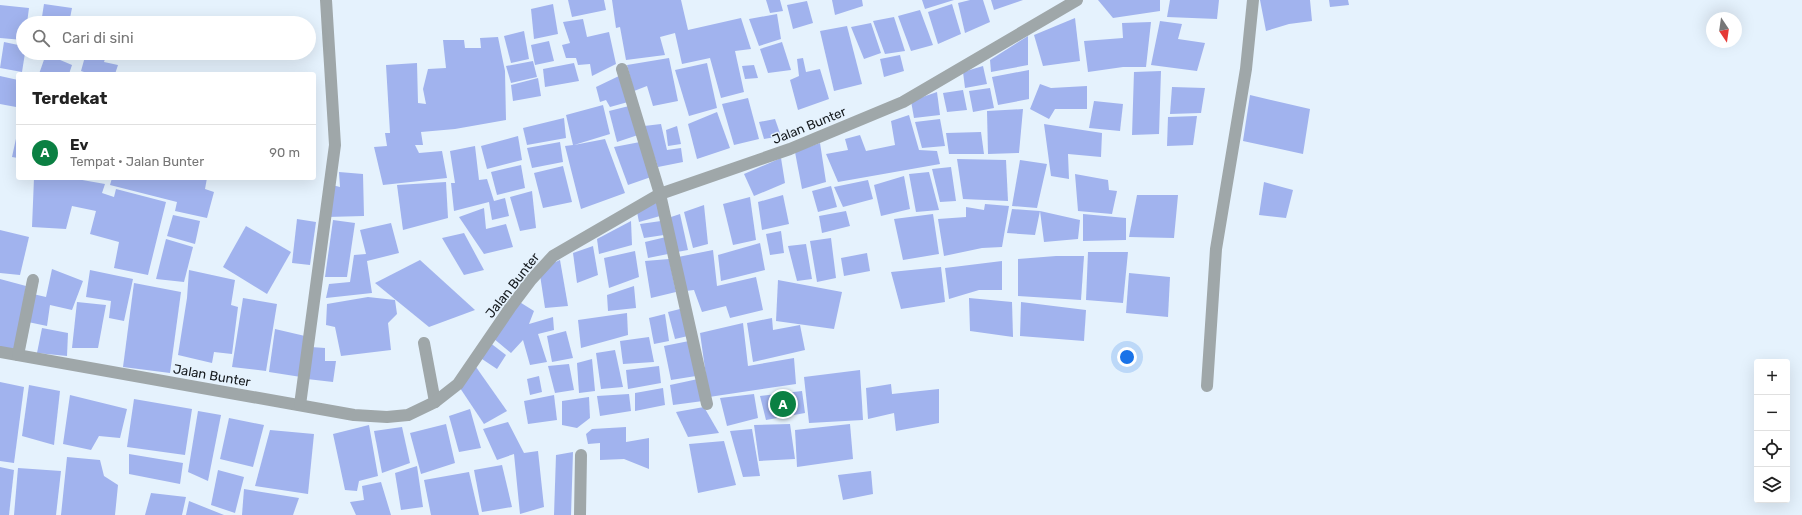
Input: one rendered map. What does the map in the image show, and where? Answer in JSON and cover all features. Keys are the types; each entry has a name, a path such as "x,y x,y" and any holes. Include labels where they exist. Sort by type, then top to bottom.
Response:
{"street":[{"path":"300,405 335,145 326,0"},
{"name":"Jalan Bunter","path":"0,352 300,405 354,416 387,417 408,414 435,402 458,384 510,308 531,280 553,256 660,194 790,149 903,102 1076,0"},
{"path":"1207,386 1216,249 1246,69 1253,0"},
{"path":"622,69 660,194 707,404"},
{"path":"18,355 33,280"},
{"path":"424,343 435,402"},
{"path":"580,515 581,455"}],"building":[{"path":"568,0 604,0 606,10 572,17"},
{"path":"612,0 681,0 688,30 741,18 751,49 735,51 744,92 721,98 710,58 682,64 675,33 660,37 665,55 626,60 620,27 616,28"},
{"path":"766,0 780,0 783,11 770,13"},
{"path":"832,0 862,0 863,6 835,15"},
{"path":"922,0 954,0 925,9"},
{"path":"970,0 983,0 990,22 965,33 958,3"},
{"path":"991,0 1023,0 994,10"},
{"path":"1098,0 1160,0 1160,11 1113,18"},
{"path":"1170,0 1219,0 1217,19 1167,17"},
{"path":"1260,0 1310,0 1312,21 1289,24 1266,31"},
{"path":"1329,0 1348,0 1349,5 1330,7"},
{"path":"807,1 813,23 793,29 787,5"},
{"path":"44,4 72,8 70,16 42,16"},
{"path":"553,4 558,34 534,39 531,9"},
{"path":"952,4 961,34 938,44 928,12"},
{"path":"0,5 29,8 28,16 16,16 16,39 0,38"},
{"path":"920,10 933,45 911,51 898,16"},
{"path":"777,14 781,39 759,46 749,19"},
{"path":"894,17 905,51 885,54 873,21"},
{"path":"1075,18 1080,61 1043,66 1034,35"},
{"path":"583,19 587,37 609,32 616,64 592,76 590,64 578,65 576,58 566,58 562,45 570,43 563,22"},
{"path":"1160,21 1182,24 1178,39 1205,43 1197,71 1151,65"},
{"path":"1151,22 1146,67 1123,67 1088,72 1084,41 1123,38 1122,23"},
{"path":"871,23 881,53 864,59 851,27"},
{"path":"847,26 862,84 834,91 820,31"},
{"path":"524,31 529,59 511,63 504,36"},
{"path":"1028,36 1028,65 991,72 990,60"},
{"path":"498,37 505,71 506,120 455,129 421,132 423,145 415,145 419,153 442,151 447,178 383,185 374,147 387,146 385,133 390,133 386,65 417,63 418,103 426,104 423,89 428,69 446,68 443,40 464,40 465,48 481,48 480,38"},
{"path":"549,41 554,61 535,65 531,45"},
{"path":"4,42 16,45 16,60 24,60 22,72 0,68"},
{"path":"782,42 791,70 768,73 760,49"},
{"path":"900,55 904,71 884,77 880,59"},
{"path":"669,58 678,101 653,106 647,86 634,91 627,65"},
{"path":"803,58 806,72 820,69 829,99 798,110 790,80 799,76 797,59"},
{"path":"44,60 60,60 72,65 70,72 40,72"},
{"path":"84,60 105,60 104,62 118,65 116,72 81,71"},
{"path":"533,61 537,77 511,83 506,66"},
{"path":"574,63 579,81 545,87 543,69"},
{"path":"707,63 717,108 689,116 675,70"},
{"path":"754,65 758,78 745,79 742,66"},
{"path":"983,66 987,84 965,88 963,72"},
{"path":"1029,70 1029,99 998,105 992,77"},
{"path":"1161,71 1159,134 1132,135 1134,72"},
{"path":"621,75 628,102 610,107 606,100 600,102 596,87"},
{"path":"0,76 16,80 16,107 0,104"},
{"path":"538,78 541,96 513,101 511,85"},
{"path":"1040,84 1051,88 1087,86 1087,109 1055,109 1049,119 1030,109"},
{"path":"1172,87 1205,88 1201,113 1170,114"},
{"path":"990,88 994,108 973,112 969,91"},
{"path":"963,90 967,110 947,112 943,93"},
{"path":"937,92 940,115 914,118 911,101"},
{"path":"1250,95 1310,109 1303,154 1243,141"},
{"path":"748,98 759,139 734,145 722,104"},
{"path":"1094,101 1123,104 1120,131 1089,128"},
{"path":"603,105 610,134 574,145 605,139 625,193 581,209 565,146 573,145 566,115"},
{"path":"629,106 638,135 617,142 609,111"},
{"path":"1023,109 1019,153 988,154 987,111"},
{"path":"717,112 730,148 697,159 688,124"},
{"path":"909,115 919,150 937,151 940,164 838,182 826,154 848,150 845,139 860,135 866,151 895,145 891,121"},
{"path":"1197,116 1193,145 1167,146 1168,117"},
{"path":"564,118 566,138 527,145 523,128"},
{"path":"775,119 781,136 764,139 759,122"},
{"path":"940,119 945,146 922,148 915,122"},
{"path":"661,124 667,150 681,148 683,162 658,167 644,126"},
{"path":"1044,124 1102,133 1101,157 1068,154 1069,179 1051,176"},
{"path":"677,126 681,144 668,146 666,130"},
{"path":"981,132 984,154 949,154 946,133"},
{"path":"518,136 522,160 487,169 481,146"},
{"path":"16,139 16,158 12,157"},
{"path":"560,142 563,162 532,168 527,148"},
{"path":"640,142 651,177 628,185 614,147"},
{"path":"820,143 826,182 802,189 795,152"},
{"path":"475,146 479,180 487,179 494,201 505,198 509,216 492,220 489,202 454,211 451,183 455,183 450,151"},
{"path":"781,158 785,183 754,196 744,174"},
{"path":"957,159 1006,160 1008,201 963,199"},
{"path":"1020,160 1047,164 1037,208 1012,206"},
{"path":"521,165 525,188 497,195 491,172"},
{"path":"563,166 572,202 543,208 534,173"},
{"path":"951,167 956,201 940,202 932,169"},
{"path":"339,172 363,174 364,216 327,217 332,185 340,187"},
{"path":"929,172 939,210 916,212 909,174"},
{"path":"1075,174 1108,180 1109,190 1117,191 1112,214 1078,211"},
{"path":"904,176 910,209 881,216 874,185"},
{"path":"34,180 82,180 105,184 102,193 114,197 116,189 166,202 148,275 114,268 119,242 90,234 96,211 72,206 66,229 32,227"},
{"path":"111,180 207,180 205,189 214,192 207,218 175,211 177,202 110,185"},
{"path":"868,180 873,199 843,207 834,187"},
{"path":"446,182 448,218 403,230 397,185"},
{"path":"1264,182 1293,190 1286,218 1259,215"},
{"path":"831,186 837,207 818,212 812,191"},
{"path":"532,191 536,228 520,231 510,197"},
{"path":"783,195 789,224 762,230 758,202"},
{"path":"1137,195 1178,195 1174,238 1129,237"},
{"path":"750,197 756,240 733,245 723,204"},
{"path":"657,202 660,216 639,222 637,212"},
{"path":"985,204 1009,206 1002,247 982,248 944,256 938,219 966,217 966,207 984,210"},
{"path":"704,205 708,244 693,248 684,212"},
{"path":"484,208 486,229 506,224 513,247 484,254 459,217"},
{"path":"1012,209 1040,211 1035,235 1007,233"},
{"path":"846,211 850,226 822,233 819,216"},
{"path":"1040,211 1080,220 1078,239 1044,242"},
{"path":"680,214 688,250 677,252 668,218"},
{"path":"933,214 939,254 903,260 894,219"},
{"path":"1083,214 1126,218 1126,240 1083,241"},
{"path":"173,215 200,221 195,244 167,236"},
{"path":"297,219 316,222 310,265 292,263"},
{"path":"333,220 355,223 347,277 325,277"},
{"path":"631,221 632,245 599,254 597,239"},
{"path":"661,221 664,235 644,238 640,224"},
{"path":"391,223 399,253 367,261 372,293 326,298 329,284 350,282 354,255 366,254 360,230"},
{"path":"246,226 291,252 267,294 223,267"},
{"path":"0,230 29,237 20,275 0,273"},
{"path":"781,231 784,253 770,255 766,234"},
{"path":"464,233 484,270 464,275 442,238"},
{"path":"666,237 668,254 648,258 645,242"},
{"path":"831,238 836,278 817,282 810,241"},
{"path":"166,239 193,247 184,282 156,279"},
{"path":"760,243 765,270 721,281 718,255"},
{"path":"806,244 812,279 797,281 788,246"},
{"path":"593,246 598,275 577,283 573,253"},
{"path":"713,250 717,286 756,277 763,310 730,318 726,306 702,312 694,290 685,291 678,257"},
{"path":"635,251 639,277 609,288 604,258"},
{"path":"1088,252 1128,252 1123,303 1086,300"},
{"path":"867,253 870,271 844,276 841,258"},
{"path":"1056,256 1084,256 1081,300 1018,296 1018,259"},
{"path":"669,259 676,292 651,298 645,261"},
{"path":"420,260 475,310 429,327 375,283"},
{"path":"560,260 568,306 545,308 540,275 551,264"},
{"path":"1002,261 1002,290 979,290 949,299 945,268"},
{"path":"941,267 945,302 901,309 891,272"},
{"path":"52,269 83,281 72,310 50,305 47,326 28,322 33,294 46,297"},
{"path":"90,270 133,279 124,321 109,318 111,301 86,297"},
{"path":"189,270 235,280 231,305 238,307 232,354 214,352 212,363 178,355 187,298"},
{"path":"1129,273 1170,277 1168,317 1126,313"},
{"path":"0,279 26,286 15,350 0,347"},
{"path":"778,280 842,292 834,329 776,321"},
{"path":"134,283 181,292 170,373 123,367"},
{"path":"634,286 636,308 608,311 607,295"},
{"path":"368,297 395,300 397,314 388,323 391,350 341,356 335,327 326,325 327,304"},
{"path":"243,298 277,304 266,371 232,367"},
{"path":"969,298 1012,302 1013,337 970,331"},
{"path":"518,301 534,311 529,324 553,317 554,330 538,334 547,362 530,365 523,340 511,353 493,338"},
{"path":"77,302 106,305 98,348 72,348"},
{"path":"1021,302 1086,310 1084,341 1020,336"},
{"path":"680,309 688,336 675,339 668,312"},
{"path":"627,313 628,335 581,348 578,320"},
{"path":"665,314 669,341 654,344 649,318"},
{"path":"772,318 773,330 800,325 805,350 753,362 747,323"},
{"path":"743,323 748,366 794,358 796,384 709,397 700,333"},
{"path":"42,328 68,333 67,356 37,353"},
{"path":"275,329 305,336 301,377 269,372"},
{"path":"566,331 573,358 552,362 547,336"},
{"path":"649,337 654,362 623,364 620,341"},
{"path":"689,341 696,376 671,380 664,346"},
{"path":"489,342 506,355 497,369 479,357"},
{"path":"311,347 325,348 325,361 336,361 333,382 307,379"},
{"path":"615,350 623,387 601,389 596,353"},
{"path":"592,359 595,391 579,393 577,363"},
{"path":"569,364 574,390 555,393 548,366"},
{"path":"659,366 661,383 628,389 626,370"},
{"path":"476,367 507,411 484,424 460,388"},
{"path":"860,370 863,420 809,423 804,377"},
{"path":"539,376 542,392 530,395 527,379"},
{"path":"698,379 703,401 673,405 670,385"},
{"path":"0,382 24,387 14,463 0,461"},
{"path":"891,384 892,394 939,389 939,423 896,431 894,413 868,419 866,388"},
{"path":"29,385 60,391 54,445 22,436"},
{"path":"663,388 665,405 635,411 635,393"},
{"path":"802,391 805,413 766,420 760,396"},
{"path":"629,394 631,411 600,416 597,396"},
{"path":"754,394 758,418 727,426 720,398"},
{"path":"70,395 127,409 120,438 99,436 91,450 63,444"},
{"path":"554,395 557,420 528,424 524,401"},
{"path":"589,397 590,418 577,428 562,425 562,401"},
{"path":"134,399 192,409 185,455 127,447"},
{"path":"704,407 719,433 688,437 676,412"},
{"path":"470,409 481,448 459,452 449,416"},
{"path":"198,411 221,415 208,481 188,472"},
{"path":"229,418 264,425 253,467 220,459"},
{"path":"508,422 524,453 538,451 544,507 520,514 514,454 497,460 483,429"},
{"path":"446,424 455,463 421,474 410,433"},
{"path":"790,424 795,459 759,461 754,425"},
{"path":"850,424 853,459 797,467 795,430"},
{"path":"369,425 378,476 359,481 357,491 345,490 333,434"},
{"path":"402,427 410,463 382,473 374,431"},
{"path":"626,427 626,442 649,438 649,469 624,459 600,460 600,443 588,444 586,434 592,429"},
{"path":"752,429 760,476 743,477 730,431"},
{"path":"270,430 314,434 308,494 255,486"},
{"path":"724,441 736,485 698,493 689,444"},
{"path":"573,452 571,515 554,515 556,455"},
{"path":"129,454 183,463 180,484 129,474"},
{"path":"67,457 100,460 104,476 118,485 115,515 61,515"},
{"path":"502,465 512,507 482,512 474,470"},
{"path":"417,466 423,507 401,510 395,473"},
{"path":"0,467 14,470 9,515 0,515"},
{"path":"18,468 61,471 56,515 14,515"},
{"path":"218,470 244,477 235,513 211,505"},
{"path":"871,471 873,494 843,500 838,475"},
{"path":"469,472 479,515 431,515 424,480"},
{"path":"381,482 391,515 356,515 350,502 364,500 362,486"},
{"path":"244,489 299,498 293,515 242,515"},
{"path":"151,493 186,497 182,515 145,515"},
{"path":"189,501 224,515 186,515"}],"place":[{"name":"Ev","path":"783,404"}]}
